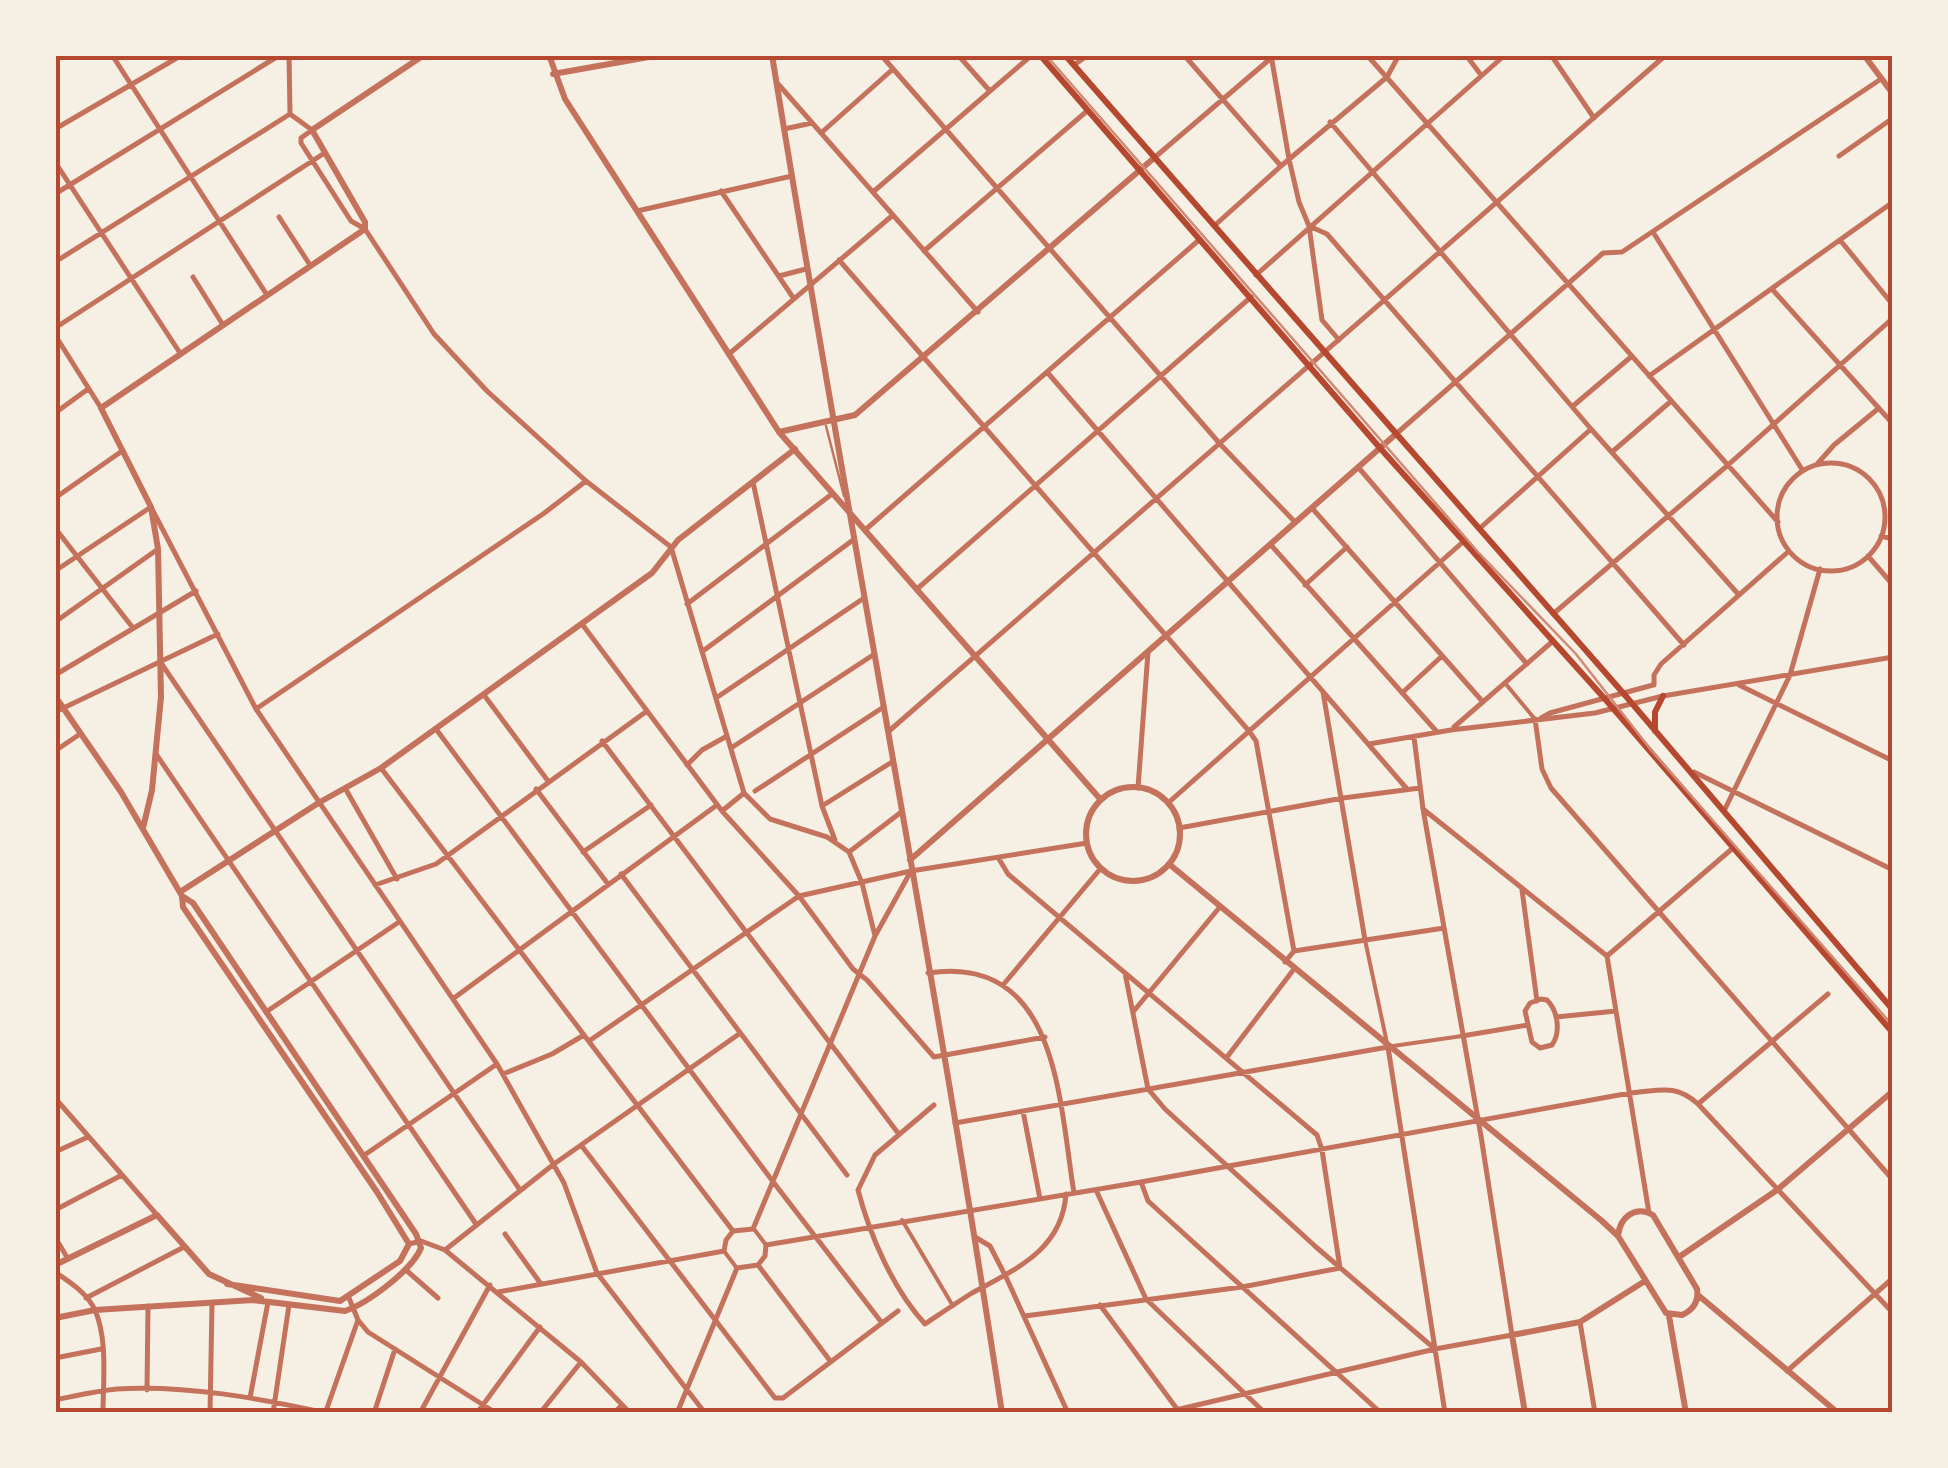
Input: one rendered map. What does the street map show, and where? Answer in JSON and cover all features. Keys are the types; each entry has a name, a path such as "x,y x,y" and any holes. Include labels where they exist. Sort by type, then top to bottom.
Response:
{"main road":[{"path":"1040,55 1893,1034"},
{"path":"1065,55 1624,694 1893,1010"},
{"path":"1655,732 1655,712 1663,696"}],"street":[{"path":"55,59 62,55"},
{"path":"112,55 267,295"},
{"path":"55,130 182,55"},
{"path":"55,194 280,55"},
{"path":"289,55 290,114"},
{"path":"424,55 312,130 300,143 352,221 365,229 434,334 479,384 586,480 671,548 744,793 770,819 836,841 849,852 876,936"},
{"path":"549,55 553,74 572,110 779,432 1101,800"},
{"path":"553,74 660,55"},
{"path":"772,55 828,422 849,511 971,1210 1002,1413"},
{"path":"881,55 1109,318 1295,522"},
{"path":"958,55 990,91"},
{"path":"873,192 1032,55"},
{"path":"1074,65 1088,55"},
{"path":"1184,55 1281,166"},
{"path":"1367,55 1778,522 1790,551 1820,569 1845,568 1868,556 1881,536 1884,506 1870,479 1843,464 1816,465 1803,471 1785,489 1778,522"},
{"path":"1214,226 1330,122 1386,78 1399,55"},
{"path":"1466,55 1481,75"},
{"path":"1256,275 1505,55"},
{"path":"1551,55 1594,118"},
{"path":"887,733 1666,55"},
{"path":"1864,55 1892,94"},
{"path":"779,432 856,415 1271,57"},
{"path":"1271,57 1288,159 1309,226 1322,320 1339,340"},
{"path":"821,133 893,69"},
{"path":"909,861 1602,253 1622,252 1881,80"},
{"path":"776,82 978,312"},
{"path":"924,251 1088,111"},
{"path":"290,114 312,130 365,222 365,229"},
{"path":"55,262 290,114"},
{"path":"1839,156 1893,118"},
{"path":"1330,122 1591,429 1740,595"},
{"path":"784,129 812,123"},
{"path":"323,154 55,332 101,408 256,709 497,1064 554,1164 597,1273 706,1413"},
{"path":"55,162 180,354"},
{"path":"638,211 792,176"},
{"path":"721,190 794,299"},
{"path":"1649,376 1893,202"},
{"path":"729,354 893,215"},
{"path":"279,217 311,266"},
{"path":"1309,226 1327,234 1684,645"},
{"path":"101,408 365,229"},
{"path":"1652,232 1803,471"},
{"path":"865,530 1200,238"},
{"path":"1840,240 1893,305"},
{"path":"839,260 1256,741 1294,952"},
{"path":"779,276 806,269"},
{"path":"193,278 223,325"},
{"path":"1772,289 1893,424"},
{"path":"917,589 1251,297"},
{"path":"1554,614 1893,318"},
{"path":"1572,407 1632,356"},
{"path":"1047,372 1407,789"},
{"path":"55,413 88,389"},
{"path":"1612,452 1671,401"},
{"path":"1816,465 1834,444 1879,408"},
{"path":"1479,528 1591,429"},
{"path":"181,894 320,802 381,768 582,624 652,572 671,548 795,449"},
{"path":"55,498 122,451"},
{"path":"1358,467 1527,664"},
{"path":"256,709 543,514 586,480"},
{"path":"753,482 822,806 836,841"},
{"path":"687,604 833,493"},
{"path":"142,829 156,754 161,664 158,549 151,508"},
{"path":"55,571 151,508"},
{"path":"1312,508 1483,702"},
{"path":"55,528 133,629"},
{"path":"1881,536 1893,539"},
{"path":"702,652 853,540"},
{"path":"855,553 863,542 874,540"},
{"path":"1168,803 1464,541"},
{"path":"1270,544 1437,732"},
{"path":"1305,585 1347,547"},
{"path":"55,622 158,549"},
{"path":"1663,696 1654,684 1656,669 1790,551"},
{"path":"1868,556 1893,585"},
{"path":"1724,812 1790,674 1820,569"},
{"path":"55,675 196,591"},
{"path":"716,698 864,598"},
{"path":"582,624 719,808 934,1058 1045,1037"},
{"path":"59,710 218,634"},
{"path":"1451,730 1554,641"},
{"path":"1138,788 1148,652"},
{"path":"731,748 873,655"},
{"path":"1402,693 1442,656"},
{"path":"1505,683 1538,718 1551,720 1663,696 1893,657"},
{"path":"161,664 520,1190"},
{"path":"1369,744 1538,718 1654,684"},
{"path":"1736,684 1893,761"},
{"path":"1322,690 1365,940 1388,1047 1445,1413"},
{"path":"483,694 548,781"},
{"path":"55,696 59,710 80,734 181,894 193,903 266,1012 409,1244"},
{"path":"755,791 882,708"},
{"path":"375,885 428,868 647,711"},
{"path":"1538,718 1542,769 1551,788 1893,1180"},
{"path":"436,728 882,1324"},
{"path":"55,751 80,734"},
{"path":"687,765 702,750 727,736"},
{"path":"1414,737 1525,1413"},
{"path":"602,742 898,1133"},
{"path":"156,754 476,1224"},
{"path":"822,806 892,762"},
{"path":"381,768 733,1232"},
{"path":"1688,770 1893,870"},
{"path":"346,788 398,878"},
{"path":"1138,788 1153,792 1168,803 1179,828 1177,850 1156,875 1139,880 1120,879 1101,868 1087,843 1088,820 1101,800 1118,790 1138,788"},
{"path":"1179,828 1420,788"},
{"path":"536,789 608,884"},
{"path":"454,998 674,836 744,793"},
{"path":"584,852 650,805"},
{"path":"1423,809 1607,956 1649,1212 1698,1295 1838,1413"},
{"path":"849,852 900,813"},
{"path":"502,1074 586,1038 798,896 910,871 1087,843"},
{"path":"1607,956 1733,848"},
{"path":"999,859 1008,874 1317,1134 1340,1268"},
{"path":"1168,864 1618,1236 1668,1314 1686,1413"},
{"path":"1003,985 1101,868"},
{"path":"753,1229 876,936 910,871"},
{"path":"621,874 847,1174"},
{"path":"1522,890 1537,1001"},
{"path":"181,894 183,907 421,1242"},
{"path":"1133,1012 1219,908"},
{"path":"266,1012 400,922"},
{"path":"1285,962 1294,952 1444,928"},
{"path":"1226,1057 1294,969"},
{"path":"928,972 956,971 1003,985 1030,1010 1045,1037 1074,1193"},
{"path":"1125,972 1148,1089 1165,1109 1340,1268 1435,1349"},
{"path":"1698,1104 1835,987"},
{"path":"1537,1001 1550,1002 1556,1017 1557,1036 1552,1045 1535,1046 1526,1006 1537,1001"},
{"path":"1556,1017 1616,1011"},
{"path":"955,1123 1528,1025"},
{"path":"445,1250 554,1164 738,1034"},
{"path":"359,1158 497,1064"},
{"path":"766,1245 1676,1089 1698,1104 1893,1314"},
{"path":"1679,1257 1777,1190 1893,1091"},
{"path":"55,1098 209,1274 272,1303"},
{"path":"934,1105 875,1155 858,1190 898,1287 924,1324 1035,1257 1054,1236 1065,1210 1066,1194"},
{"path":"1023,1111 1040,1199"},
{"path":"55,1152 88,1137"},
{"path":"581,1145 774,1398 783,1398 898,1311"},
{"path":"55,1210 122,1175"},
{"path":"1141,1182 1148,1202 1382,1413"},
{"path":"1096,1190 1146,1300 1265,1413"},
{"path":"1618,1236 1621,1223 1632,1213 1649,1212"},
{"path":"103,1413 102,1349 95,1310 55,1269 157,1215"},
{"path":"902,1220 953,1306"},
{"path":"753,1229 766,1245 764,1256 758,1265 737,1268 724,1251 726,1240 733,1232 753,1229"},
{"path":"505,1234 541,1284"},
{"path":"55,1237 68,1259"},
{"path":"975,1237 990,1246 1068,1413"},
{"path":"55,1318 148,1306 272,1303 334,1312 354,1308 406,1270 416,1259 421,1242"},
{"path":"409,1244 421,1242 445,1250 581,1362 630,1413"},
{"path":"227,1284 326,1301 348,1298 400,1261 409,1244"},
{"path":"86,1298 184,1247"},
{"path":"498,1292 724,1251"},
{"path":"758,1265 831,1362"},
{"path":"677,1413 737,1268"},
{"path":"1025,1316 1242,1287 1340,1268"},
{"path":"406,1270 438,1298"},
{"path":"1787,1371 1893,1278"},
{"path":"1163,1413 1435,1349 1580,1322 1645,1280"},
{"path":"420,1413 490,1285"},
{"path":"1668,1314 1686,1314 1698,1295"},
{"path":"348,1298 368,1332 496,1413"},
{"path":"250,1398 272,1303"},
{"path":"210,1413 212,1304"},
{"path":"147,1390 148,1306"},
{"path":"273,1413 289,1306"},
{"path":"1100,1306 1179,1411"},
{"path":"55,1400 103,1391 147,1390 250,1398 326,1413 358,1320"},
{"path":"1580,1322 1595,1413"},
{"path":"477,1413 540,1328"},
{"path":"55,1358 102,1349"},
{"path":"374,1413 395,1349"},
{"path":"540,1413 581,1362"},
{"path":"614,1413 622,1405"}],"tram line":[{"path":"1046,55 1478,552 1576,654 1651,750 1893,1026"}]}
